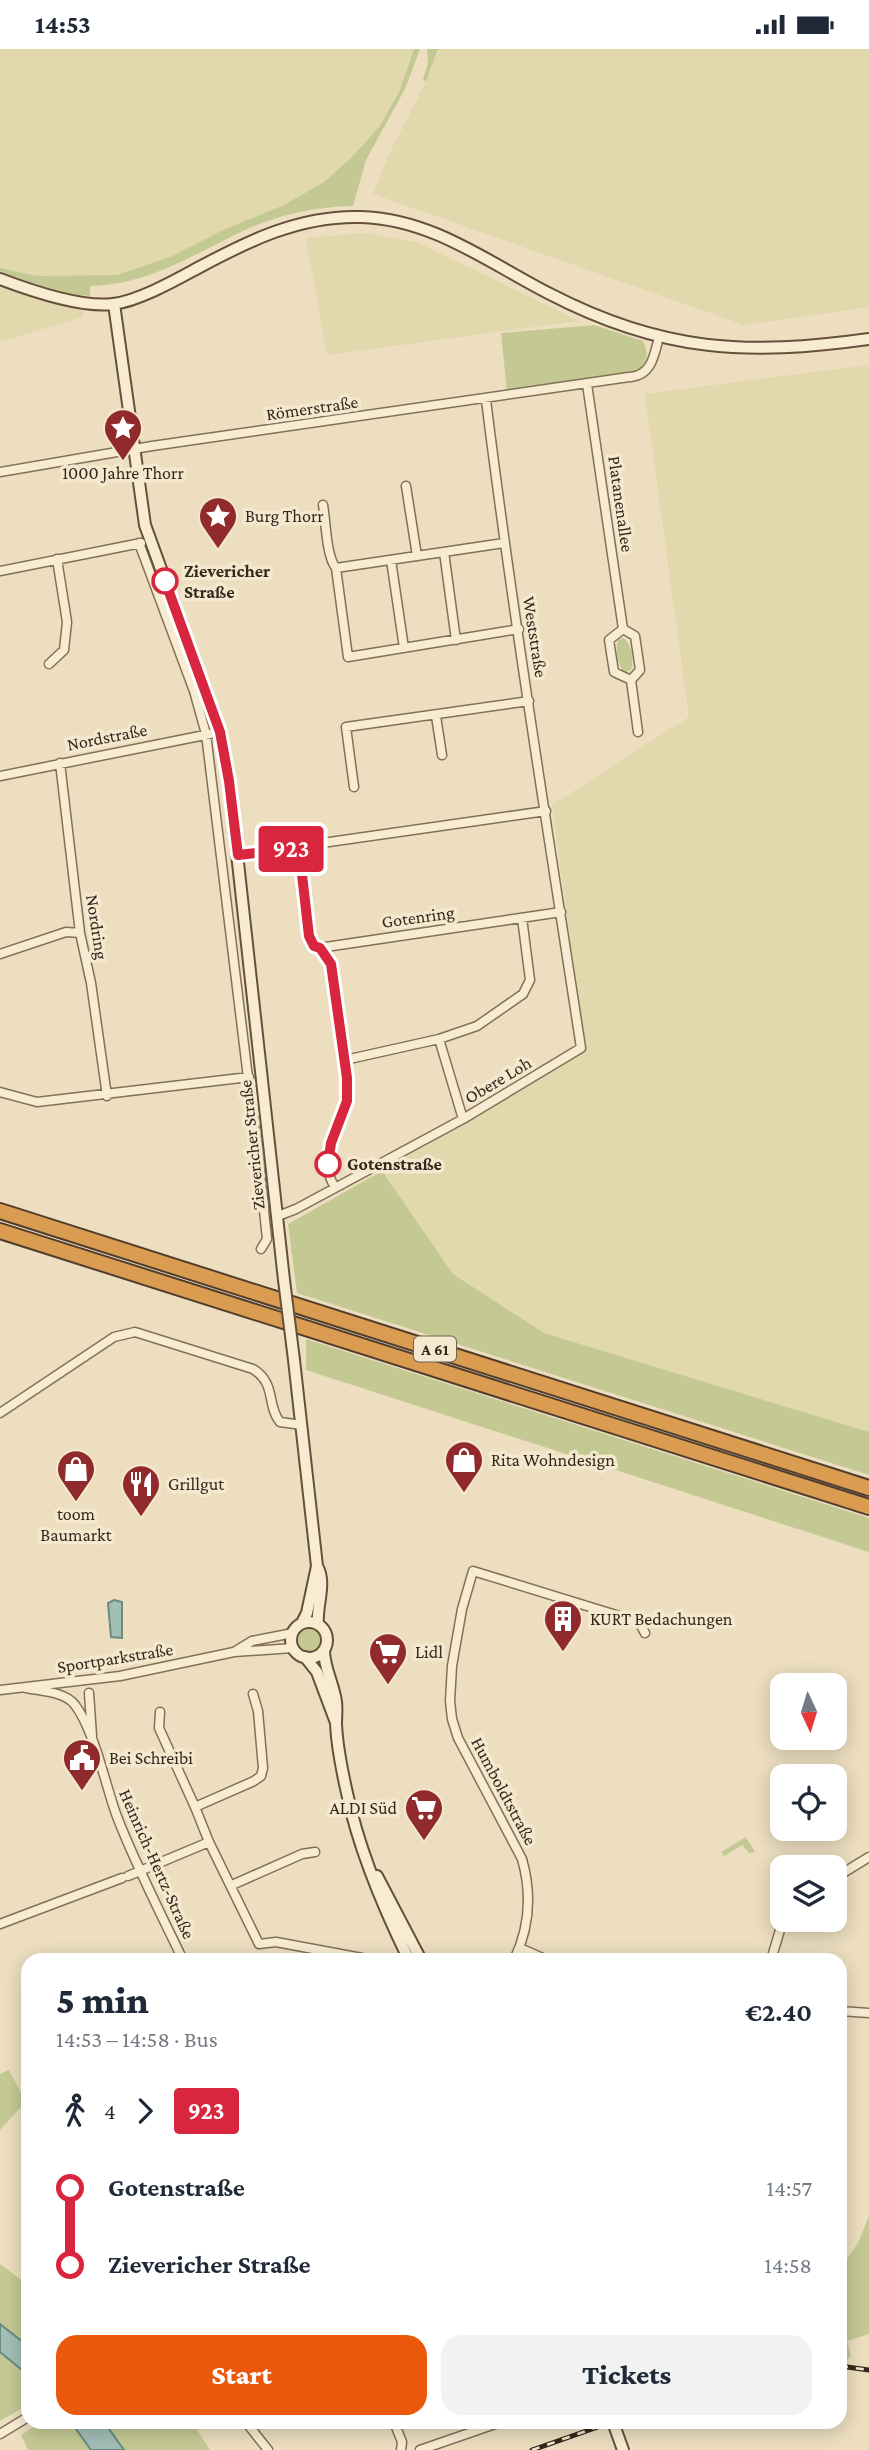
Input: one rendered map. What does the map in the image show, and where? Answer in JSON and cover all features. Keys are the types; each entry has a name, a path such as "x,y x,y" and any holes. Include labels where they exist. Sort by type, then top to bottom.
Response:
{"highway":[{"name":"A 61","path":"0,1211 869,1488"},
{"name":"A 61","path":"0,1231 869,1507"}],"street":[{"path":"0,279 53,296 114,304 161,287 270,232 307,222 360,217 404,223 439,235 470,248 572,306 659,337 733,349 797,348 869,339"},
{"name":"Zievericher Straße","path":"114,304 135,450 144,542 206,734 267,1239 261,1249"},
{"name":"Römerstraße","path":"0,472 641,376 650,367 659,337"},
{"name":"Platanenallee","path":"587,384 623,629 635,636 640,670 631,680 638,732"},
{"name":"Weststraße","path":"486,400 504,543 556,879"},
{"path":"406,486 417,556"},
{"path":"323,505 328,554 336,568 348,657 519,629"},
{"path":"0,571 144,542"},
{"name":"Zievericher Straße","path":"144,542 220,732 229,781 317,1566"},
{"path":"336,568 504,543"},
{"path":"444,552 456,640"},
{"path":"49,664 64,650 66,632 57,559"},
{"path":"391,559 404,648"},
{"path":"623,629 609,640 614,672 631,680"},
{"path":"354,787 346,727 529,701"},
{"path":"436,716 442,755"},
{"name":"Nordstraße","path":"0,776 220,732"},
{"name":"Nordring","path":"60,763 80,933 91,983 107,1096"},
{"path":"238,855 546,811"},
{"path":"299,848 309,936 314,946 320,948 331,964 345,1059 347,1101 331,1143 328,1164 330,1180 335,1188"},
{"name":"Obere Loh","path":"278,1216 296,1209 463,1119 582,1048 556,879"},
{"name":"Gotenring","path":"320,948 561,912"},
{"path":"345,1059 439,1039 477,1026 523,994 530,980 522,918"},
{"path":"0,954 66,932 80,933"},
{"path":"439,1039 463,1119"},
{"path":"0,1091 37,1102 107,1096 249,1077"},
{"path":"0,1413 114,1337 135,1332 253,1369 261,1374 267,1383 275,1416 280,1422 302,1425"},
{"path":"317,1566 307,1613 293,1633 293,1647 317,1672 335,1721 346,1793 356,1831 377,1892 406,1953"},
{"path":"317,1566 321,1579 318,1625"},
{"name":"Humboldtstraße","path":"518,1953 528,1917 526,1874 522,1859 458,1738 450,1701 452,1667 472,1571 639,1622 645,1633"},
{"path":"302,1623 313,1622 327,1636 324,1650 326,1670 338,1712 335,1721"},
{"name":"Sportparkstraße","path":"234,1652 252,1641 293,1633"},
{"name":"Sportparkstraße","path":"0,1690 128,1674 234,1652 293,1647"},
{"path":"305,1657 316,1656 324,1650"},
{"name":"Heinrich-Hertz-Straße","path":"26,1688 66,1697 75,1703 92,1739 104,1783 180,1953"},
{"name":"Heinrich-Hertz-Straße","path":"89,1693 92,1739"},
{"path":"195,1807 261,1776 264,1768 258,1711 253,1694"},
{"path":"160,1712 159,1728 209,1842 259,1944 276,1942 335,1953"},
{"path":"0,1924 141,1871 209,1842"},
{"path":"232,1885 302,1854 315,1852"},
{"path":"847,1871 869,1857"},
{"path":"368,1861 417,1953"},
{"path":"773,1953 779,1932"},
{"path":"520,1948 531,1953"},
{"path":"847,2011 869,2013"},
{"path":"0,2434 21,2421"},
{"path":"252,2429 268,2450"},
{"path":"397,2429 404,2449"},
{"path":"420,2450 481,2429"},
{"path":"616,2429 623,2450"}],"shaded area":[{"path":"0,49 414,49 399,92 379,127 352,157 324,182 284,205 223,230 170,257 117,275 37,276 0,268"},
{"path":"438,49 869,49 869,307 744,325 373,194 390,152 430,74"},
{"path":"366,233 417,242 579,321 327,355 306,238"},
{"path":"0,286 83,311 83,317 0,342"},
{"path":"869,365 869,1432 544,1333 453,1274 382,1171 585,1049 552,805 689,717 645,394"}],"green space":[{"path":"414,49 420,49 405,89 366,160 353,206 312,210 273,219 152,274 112,284 90,286 90,296 66,294 0,274 0,268 37,276 117,275 170,257 223,230 284,205 324,182 352,157 379,127 399,92"},
{"path":"427,49 438,49 426,82 423,79 428,63"},
{"path":"594,325 643,341 646,358 637,372 507,392 501,333"},
{"path":"623,638 632,657 631,670 626,672 621,667 617,653 618,640"},
{"path":"382,1171 453,1274 544,1333 869,1432 869,1475 297,1293 288,1224"},
{"path":"306,1339 869,1518 869,1552 306,1370"},
{"path":"309,1629 317,1632 320,1640 317,1648 309,1651 301,1648 298,1640 301,1632"},
{"path":"746,1837 755,1852 749,1853 742,1845 724,1856 721,1852"},
{"path":"9,2070 21,2093 21,2107 0,2130 0,2074"},
{"path":"869,2216 869,2334 847,2341 847,2259 858,2243"},
{"path":"0,2264 21,2280 21,2340 0,2324"},
{"path":"847,2341 851,2356 847,2360"},
{"path":"0,2352 21,2369 21,2409 0,2421"},
{"path":"30,2429 76,2429 91,2450 28,2450 21,2435"},
{"path":"109,2429 196,2429 210,2450 124,2450"}],"water":[{"path":"114,1600 122,1602 122,1638 111,1637 108,1603"},
{"path":"0,2324 21,2340 21,2369 0,2352"},
{"path":"76,2429 109,2429 124,2450 91,2450"}],"railway":[{"path":"847,2367 869,2370"},
{"path":"532,2450 592,2429"}],"bus line":[{"name":"923","path":"165,581 220,732 238,855 299,848 309,936 314,946 320,948 331,964 347,1078 347,1101 331,1143 328,1164"}],"place":[{"name":"1000 Jahre Thorr","path":"123,462"},
{"name":"Burg Thorr","path":"218,550"},
{"name":"Zievericher Straße","path":"165,581"},
{"name":"Gotenstraße","path":"328,1164"},
{"name":"Rita Wohndesign","path":"464,1494"},
{"name":"toom Baumarkt","path":"76,1503"},
{"name":"Grillgut","path":"141,1518"},
{"name":"KURT Bedachungen","path":"563,1653"},
{"name":"Lidl","path":"388,1686"},
{"name":"Bei Schreibi","path":"82,1792"},
{"name":"ALDI Süd","path":"424,1842"}]}
